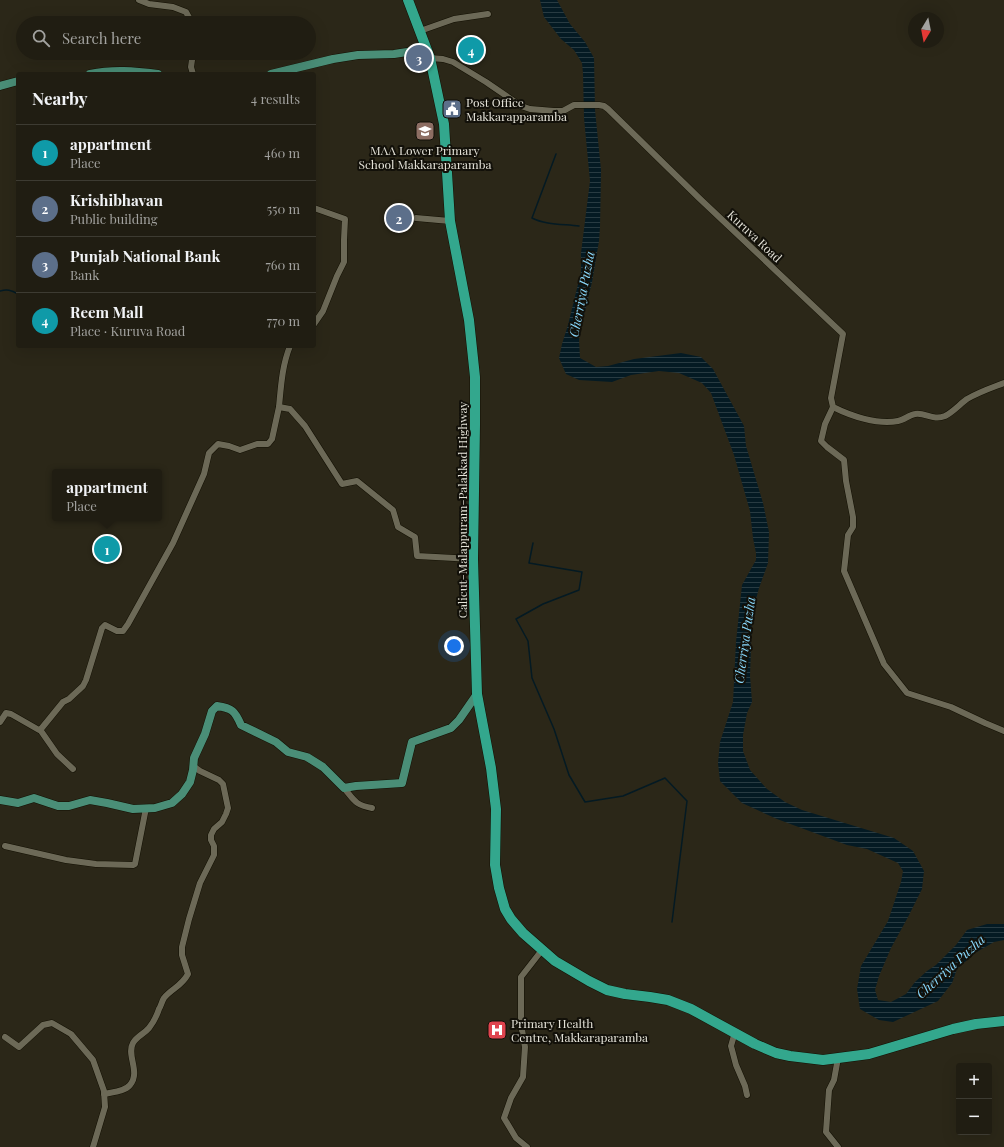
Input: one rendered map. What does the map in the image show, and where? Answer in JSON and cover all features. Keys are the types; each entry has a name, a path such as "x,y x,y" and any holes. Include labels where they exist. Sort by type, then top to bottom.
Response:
{"highway":[{"name":"Calicut-Malappuram-Palakkad Highway","path":"408,0 428,54 444,124 450,221 470,320 474,377 475,425 473,559 477,694 491,768 496,809 495,866 505,909 523,934 554,961 589,981 607,990 668,1000 692,1009 718,1025 776,1053 823,1060 869,1054 953,1029 976,1024 1004,1021"}],"main road":[{"path":"279,72 352,56 428,54"},
{"path":"103,72 140,72"},
{"path":"0,86 16,82"},
{"path":"0,800 18,803 34,798 58,806 69,806 90,800 134,809 155,808 172,803 182,794 190,782 194,766 194,758 205,734 212,711 217,706 227,707 237,714 240,725 276,742 288,752 307,757 323,767 344,788 402,783 412,742 451,728 477,694"}],"street":[{"path":"139,0 149,4 173,7 186,12 188,16"},
{"path":"420,31 454,19 488,14"},
{"name":"Kuruva Road","path":"428,54 453,62 521,106 530,109 563,111 574,105 599,104 608,109 698,198 842,334 831,398 833,407"},
{"path":"192,60 191,67 192,72"},
{"path":"316,209 345,220 344,262 323,311 316,321"},
{"path":"416,218 450,221"},
{"path":"42,729 63,702 69,699 83,686 102,628 105,625 118,631 123,631 128,624 173,543 204,474 209,453 218,444 240,450 257,444 268,444 272,439 279,407 282,373 289,348"},
{"path":"1004,383 984,390 968,399 945,416 938,417 916,414 900,421 875,421 843,412 833,407 825,424 821,442 844,460 850,508 853,516 853,527 848,535 844,571 884,664 907,693 951,707 1004,731"},
{"path":"279,407 290,409 305,426 342,484 357,481 392,510 398,527 416,537 417,556 473,559"},
{"path":"0,722 6,713 12,714 39,730 42,729"},
{"path":"42,729 41,731 57,754 73,769"},
{"path":"104,1094 122,1090 129,1086 133,1080 134,1073 131,1053 132,1044 137,1037 149,1028 164,998 184,980 188,974 182,955 182,947 200,883 214,855 214,846 211,840 211,835 214,829 222,822 228,808 224,784 200,771 194,766"},
{"path":"344,788 357,803 362,806 372,808"},
{"path":"5,846 66,860 96,864 133,866 136,864 146,808"},
{"path":"527,1147 516,1138 504,1118 511,1098 523,1077 525,1047 521,1024 521,977 542,950"},
{"path":"5,1037 19,1047 43,1025 52,1023 71,1034 93,1060 104,1091 105,1107 93,1147"},
{"path":"735,1032 731,1046 747,1095"},
{"path":"838,1058 834,1080 829,1090 826,1132 838,1147"},
{"path":"96,1137 96,1147"}],"water":[{"name":"Cherriya Puzha","path":"540,0 557,0 570,24 585,42 594,58 595,110 601,170 600,227 592,282 579,340 580,358 596,367 608,366 634,359 681,353 701,357 713,369 744,426 746,446 763,503 769,532 768,563 752,614 750,676 752,702 747,713 743,735 743,751 750,770 767,789 785,802 802,810 894,838 913,851 924,871 922,889 891,948 879,976 875,990 878,1000 891,1002 906,994 915,982 936,965 956,945 967,930 987,924 1004,924 1004,940 994,942 975,953 957,969 952,983 938,1001 893,1022 879,1020 860,1009 857,989 861,966 888,921 901,882 903,871 898,863 867,849 847,845 777,819 742,803 720,781 718,763 720,742 733,702 736,642 742,585 756,560 756,553 750,511 734,455 711,393 702,383 679,373 659,371 631,375 612,382 579,380 566,374 559,358 581,272 581,253 590,181 584,118 582,63 574,50 561,39 544,17"}],"waterway":[{"path":"556,154 532,218 549,223 579,226"},
{"path":"0,291 9,290 16,293"},
{"path":"533,543 529,563 582,572 579,590 543,604 516,619 528,641 532,678 554,729 569,775 585,802 623,796 665,778 687,801 672,922"}],"place":[{"name":"Reem Mall","path":"471,50"},
{"name":"Punjab National Bank","path":"419,58"},
{"name":"Post Office Makkarapparamba","path":"452,109"},
{"name":"MAA Lower Primary School Makkaraparamba","path":"425,131"},
{"name":"Krishibhavan","path":"399,218"},
{"name":"appartment","path":"107,549"},
{"name":"Primary Health Centre, Makkaraparamba","path":"497,1030"}]}
